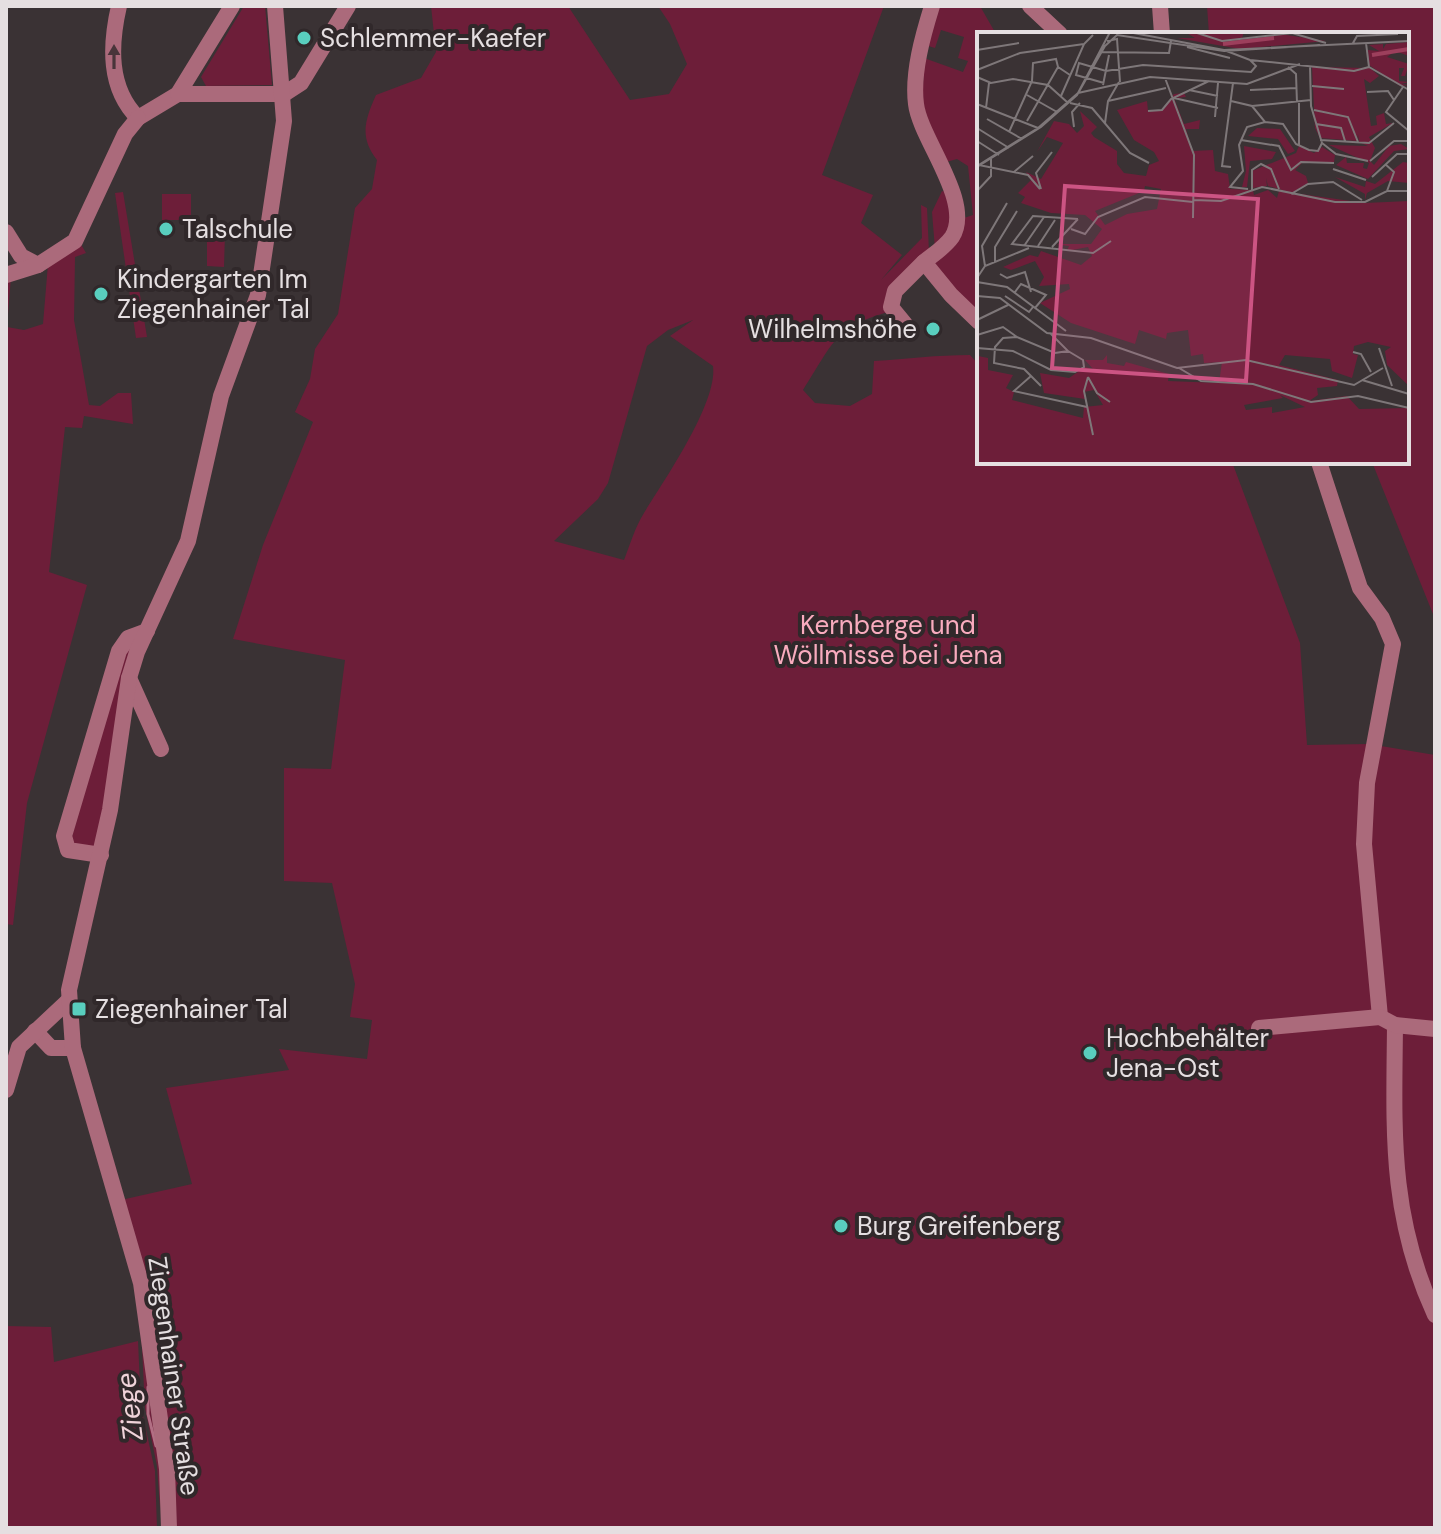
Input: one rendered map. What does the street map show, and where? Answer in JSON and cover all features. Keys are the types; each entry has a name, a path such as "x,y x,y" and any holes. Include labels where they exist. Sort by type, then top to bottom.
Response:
{"street":[{"path":"119,6 113,59 116,88 125,105 138,118"},
{"path":"6,275 38,265 75,241 125,134 138,118 178,94 232,6"},
{"name":"Ziegenhainer Straße","path":"169,1528 167,1469 141,1283 73,1048 69,1000 101,855 129,678 188,541 221,396 258,295 276,191 284,94 275,6"},
{"path":"178,94 284,94 301,83 348,6"},
{"path":"905,324 891,307 895,291 946,244 957,228 958,218 951,192 916,106 922,49 932,6"},
{"path":"1030,6 1058,32"},
{"path":"1160,6 1162,32"},
{"path":"6,232 21,256 38,265"},
{"path":"924,262 977,320"},
{"path":"1320,464 1360,588 1382,618 1393,644 1367,783 1364,844 1388,1021 1395,1169 1406,1239 1435,1315"},
{"name":"Ziegenhainer Straße","path":"101,855 68,850 64,836 119,651 128,638 147,631"},
{"path":"129,678 161,749"},
{"path":"6,1090 19,1047 69,1000"},
{"path":"1259,1028 1388,1021 1435,1029"},
{"path":"35,1031 51,1048 73,1048"}],"green space":[{"path":"244,6 265,6 272,85 206,86 201,77"},
{"name":"Kernberge und Wöllmisse bei Jena","path":"431,6 568,6 630,100 669,94 687,64 670,24 658,6 884,6 822,175 873,195 861,223 902,255 881,280 922,238 921,205 927,208 929,252 888,312 856,324 836,340 803,390 815,403 850,406 872,394 874,361 970,355 977,363 977,464 1233,464 1300,643 1307,745 1369,744 1435,755 1435,1528 171,1528 121,1200 192,1184 166,1088 289,1070 279,1049 367,1059 372,1020 350,1017 355,984 332,883 284,881 284,768 331,769 345,660 233,639 263,545 313,422 295,412 310,379 315,349 338,314 355,208 372,189 377,160 366,136 369,112 376,95 421,78 436,52","holes":["693,320 670,336 713,366 712,382 698,421 641,518 624,560 554,541 598,499 608,483 647,346 668,330"]},
{"path":"935,6 980,6 995,32 977,32 977,316 931,264 961,219 973,215 968,166 957,159 943,163 922,115 924,58 963,72 968,61 958,58 964,37 941,30 935,48 925,45"},
{"path":"1207,6 1435,6 1435,619 1373,464 1409,464 1409,32 1209,32"},
{"path":"942,191 948,193 953,227 935,249 932,212"},
{"path":"123,192 147,337 136,338 115,193"},
{"path":"162,194 191,194 191,220 162,220"},
{"path":"207,233 225,233 224,267 207,266"},
{"path":"79,241 86,253 75,257 74,320 89,405 100,406 118,393 131,393 133,424 84,416 82,428 65,427 49,572 87,585 27,803 13,925 6,924 6,278 11,277 7,327 24,330 43,324 48,264"},
{"path":"137,638 109,789 94,848 70,844 120,652"},
{"path":"6,1326 51,1327 54,1362 138,1341 141,1407 155,1471 157,1528 6,1528"},
{"path":"141,1328 152,1418 164,1464 160,1508 157,1466 145,1408"}],"waterway":[{"name":"Ziege","path":"148,1387 148,1414 156,1446"}],"place":[{"name":"Schlemmer-Kaefer","path":"304,38"},
{"name":"Talschule","path":"166,229"},
{"name":"Kindergarten Im Ziegenhainer Tal","path":"101,294"},
{"name":"Wilhelmshöhe","path":"933,329"},
{"name":"Ziegenhainer Tal","path":"79,1009"},
{"name":"Hochbehälter Jena-Ost","path":"1090,1053"},
{"name":"Burg Greifenberg","path":"841,1226"}]}
